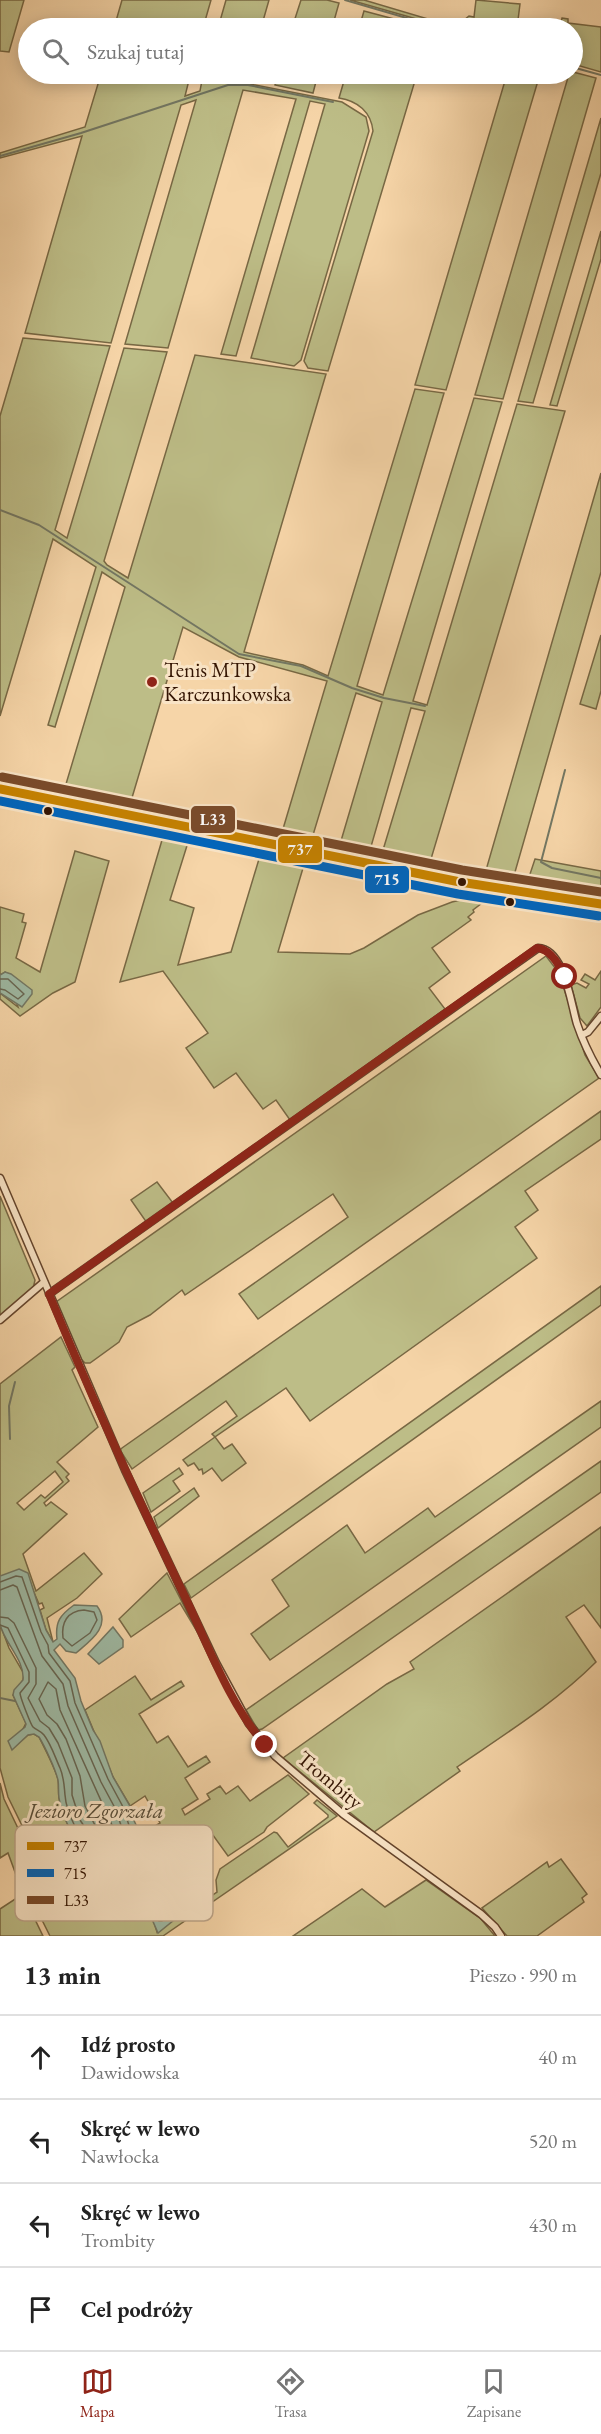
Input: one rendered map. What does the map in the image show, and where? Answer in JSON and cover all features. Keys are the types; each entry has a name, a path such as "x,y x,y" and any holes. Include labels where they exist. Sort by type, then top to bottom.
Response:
{"street":[{"path":"0,789 470,884 601,904"},
{"path":"49,1294 537,948 545,950 560,967 589,1054 601,1075"},
{"path":"582,1035 598,1026 601,1016"},
{"name":"Trombity","path":"0,1178 133,1488 216,1662 253,1730 275,1756 317,1792 481,1914 501,1936"},
{"path":"0,1320 44,1282"}],"green space":[{"path":"0,0 24,0 9,52 0,51"},
{"path":"122,0 211,0 206,18 117,18"},
{"path":"226,0 269,0 264,18 221,18"},
{"path":"301,0 327,0 339,3 335,18 295,18"},
{"path":"350,0 364,0 424,18 413,18"},
{"path":"476,0 520,4 518,18 466,18 474,17"},
{"path":"364,11 390,18 362,18"},
{"path":"583,25 601,27 601,72 583,67"},
{"path":"583,75 596,78 503,399 475,395 566,84 583,84"},
{"path":"98,84 188,84 185,96 200,91 201,84 250,84 342,102 366,117 369,131 301,360 294,366 251,358 325,104 310,101 236,356 221,354 296,99 243,90 168,348 125,344 196,100 181,105 111,343 25,333 82,136 0,158 0,153 85,127"},
{"path":"275,84 315,84 313,93"},
{"path":"343,84 414,84 328,371 308,368 304,361 373,131 370,118 362,108 339,98"},
{"path":"504,84 537,84 446,390 415,385"},
{"path":"601,118 601,173 533,403 518,401"},
{"path":"601,231 601,259 557,406 550,405"},
{"path":"23,338 110,346 55,530 67,538 124,348 167,352 104,561 128,578 195,355 326,374 244,652 303,665 328,676 415,389 444,393 357,686 383,695 474,398 502,402 413,701 427,705 517,404 565,411 428,869 380,860 425,711 411,708 368,857 338,851 382,702 356,693 310,845 280,839 327,681 239,657 183,627 131,801 118,798 115,806 63,794 125,587 102,572 55,727 48,725 96,567 53,539 0,716 0,416"},
{"path":"601,473 601,572 513,879 484,877"},
{"path":"601,635 601,691 596,709 580,704"},
{"path":"165,830 190,836 170,900 194,908 178,965 231,952 262,849 306,858 278,952 350,954 418,915 469,898 471,890 489,894 490,897 473,910 474,912 468,917 471,920 432,948 450,972 429,988 445,1009 290,1120 276,1100 263,1109 236,1073 214,1088 186,1048 208,1033 163,971 120,982"},
{"path":"75,851 109,861 75,982 53,993 20,1016 0,999 0,993 18,1007 5,972 0,975 0,907 24,914 22,922 26,923 16,958 40,972"},
{"path":"535,859 601,871 601,886 591,888 528,880"},
{"path":"546,956 559,973 585,1055 599,1078 258,1319 239,1294 348,1217 333,1194 185,1295 182,1290 150,1315 127,1327 119,1342 90,1363 85,1363 81,1359 56,1302"},
{"path":"601,971 601,1007 587,1026 580,1018 571,985 577,983 586,988 589,984 581,980 585,974 595,980"},
{"path":"601,1111 601,1139 525,1191 538,1210 515,1227 537,1258 310,1421 286,1388 215,1437 212,1434 237,1416 226,1401 132,1469 120,1450"},
{"path":"157,1182 173,1203 147,1223 131,1200"},
{"path":"0,1196 35,1280 33,1289 0,1317"},
{"path":"601,1286 601,1305 191,1598 184,1584"},
{"path":"61,1337 75,1367 72,1370 98,1427 57,1462 69,1474 66,1477 69,1481 44,1503 46,1506 51,1502 67,1514 23,1554 36,1591 84,1553 102,1574 77,1598 47,1618 53,1642 46,1630 40,1610 44,1608 42,1603 39,1604 29,1581 0,1576 0,1384","holes":["55,1471 63,1482 45,1498 41,1495 24,1510 17,1503"]},
{"path":"601,1401 601,1427 270,1660 251,1634 289,1606 272,1580 347,1525 365,1553 428,1508 435,1517"},
{"path":"215,1437 224,1449 232,1444 246,1463 222,1481 212,1468 203,1474 202,1469 199,1470 194,1463 188,1466 183,1460"},
{"path":"601,1461 601,1492 258,1730 246,1710"},
{"path":"179,1468 183,1474 173,1481 180,1491 151,1512 143,1493"},
{"path":"194,1488 199,1496 158,1528 154,1517"},
{"path":"601,1527 601,1628 584,1605 566,1617 596,1662 547,1705 457,1767 460,1771 374,1832 283,1758 387,1684 414,1669 410,1662"},
{"path":"167,1573 198,1633 180,1603 131,1637 119,1619"},
{"path":"0,1624 9,1648 24,1674 23,1680 13,1695 26,1723 14,1747 28,1735 34,1734 39,1737 58,1779 59,1798 68,1825 22,1825 8,1797 0,1768"},
{"path":"135,1676 151,1700 181,1681 184,1686 139,1714 157,1743 168,1736 188,1767 206,1756 210,1762 185,1778 198,1799 182,1809 185,1815 210,1799 207,1794 220,1786 226,1794 238,1786 250,1801 288,1775 309,1794 267,1827 264,1832 228,1856 213,1835 213,1825 157,1825 160,1823 145,1796 130,1806 113,1777 85,1710"},
{"path":"0,1783 4,1799 16,1825 15,1872 8,1853 0,1858"},
{"path":"317,1800 337,1816 213,1902 213,1895 217,1892 216,1880 220,1869 274,1832 288,1847 328,1817 314,1803"},
{"path":"561,1859 587,1894 582,1898 584,1902 537,1936 507,1936 482,1908 547,1862 549,1867"},
{"path":"426,1880 481,1919 495,1936 293,1936 362,1889 385,1907"},
{"path":"15,1899 15,1921 36,1921 43,1936 0,1936 0,1909"},
{"path":"42,1921 154,1921 157,1932 164,1921 185,1921 163,1936 50,1936"}],"water":[{"path":"5,972 32,990 32,994 22,1007 0,993 0,975"},
{"name":"Jezioro Zgorzała","path":"19,1569 28,1573 46,1630 53,1642 57,1639 60,1619 74,1605 97,1606 101,1613 101,1626 97,1633 76,1653 66,1651 60,1644 54,1650 75,1678 81,1701 93,1730 100,1741 113,1777 130,1806 128,1808 136,1825 68,1825 60,1805 57,1775 39,1737 34,1734 28,1735 12,1750 8,1741 26,1724 13,1695 14,1690 23,1680 23,1673 0,1624 0,1576"},
{"path":"113,1627 123,1640 123,1647 99,1664 88,1654"},
{"path":"153,1921 173,1921 158,1933"}],"waterway":[{"path":"345,0 407,18"},
{"path":"583,70 601,75"},
{"path":"0,156 81,133 228,85 248,85 333,102"},
{"path":"0,510 39,525 239,654 301,666 352,688 384,698 425,706"},
{"path":"565,770 541,862 552,868 601,878"},
{"path":"10,1439 9,1406 15,1382"},
{"path":"0,1698 15,1701"}],"transit line":[{"name":"L33","path":"2,777 462,870 601,892"},
{"name":"737","path":"0,789 460,882 601,904"},
{"name":"715","path":"0,801 458,894 599,916"}],"place":[{"name":"Tenis MTP Karczunkowska","path":"152,682"}],"route":[{"path":"265,1745 249,1724 216,1662 125,1470 49,1294 537,948 545,950 556,961 565,977"}]}
